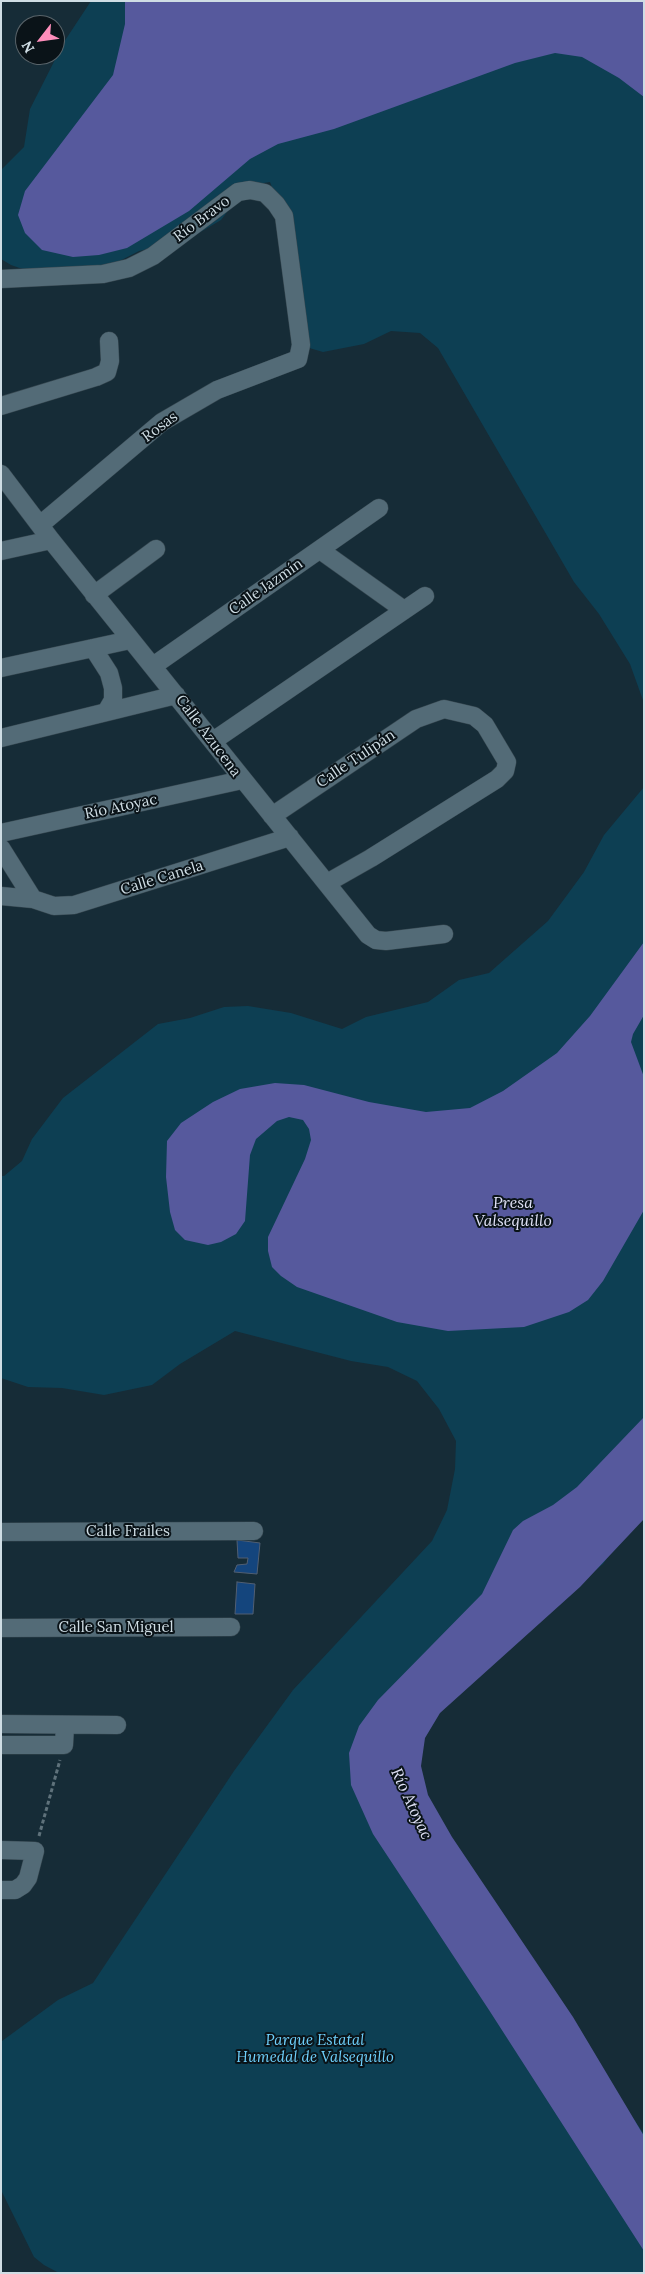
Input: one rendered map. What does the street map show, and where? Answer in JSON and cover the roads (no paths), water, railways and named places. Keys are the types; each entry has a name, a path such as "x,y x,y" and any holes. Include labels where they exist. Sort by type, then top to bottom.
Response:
{"street":[{"name":"Río Bravo","path":"1,279 103,274 129,268 154,256 238,192 250,190 265,193 284,216 301,345 298,359"},
{"path":"1,406 96,378 107,372 110,360 109,341"},
{"name":"Rosas","path":"40,525 162,422 217,390 298,359"},
{"name":"Calle Azucena","path":"1,474 94,595 153,666 368,936 376,940 386,941 444,934"},
{"name":"Calle Jazmín","path":"153,666 379,508"},
{"path":"1,551 51,540"},
{"path":"94,595 156,549"},
{"path":"320,550 404,610"},
{"path":"213,741 425,596"},
{"path":"1,668 130,640"},
{"path":"93,648 109,673 113,688 112,700 106,712"},
{"path":"1,738 176,695"},
{"name":"Calle Tulipán","path":"272,816 416,719 444,708 474,716 485,725 503,754 506,762 505,771 488,784 327,883"},
{"name":"Río Atoyac","path":"1,833 242,780"},
{"name":"Calle Canela","path":"1,896 33,899 54,906 74,905 290,837"},
{"path":"1,848 33,899"},
{"name":"Calle Frailes","path":"1,1532 254,1531"},
{"name":"Calle San Miguel","path":"1,1628 231,1627"},
{"path":"1,1724 116,1725"},
{"path":"1,1745 64,1745 65,1724"},
{"path":"1,1850 35,1851 28,1878 23,1885 15,1890 1,1890"}],"water":[{"path":"125,1 644,1 644,97 619,78 582,57 555,53 515,63 334,129 278,144 250,159 189,211 127,248 99,255 73,257 42,250 25,233 18,215 25,191 113,75 125,24"},
{"name":"Presa Valsequillo","path":"644,942 644,1015 633,1034 631,1042 644,1077 644,1210 603,1281 588,1300 569,1312 524,1327 448,1331 397,1322 297,1287 281,1276 272,1267 268,1251 268,1237 305,1159 311,1140 309,1129 303,1120 289,1117 277,1121 256,1139 250,1155 245,1221 236,1234 221,1242 208,1245 185,1240 175,1230 170,1212 166,1177 167,1141 181,1123 213,1102 240,1089 275,1083 304,1085 369,1102 426,1112 470,1108 503,1091 557,1053 590,1016"},
{"path":"644,1417 644,1519 580,1587 440,1713 425,1738 421,1766 428,1795 452,1837 573,2017 644,2136 644,2251 373,1834 351,1785 349,1753 359,1726 378,1700 482,1594 513,1530 523,1521 553,1505 577,1487"}],"park label":[{"name":"Parque Estatal Humedal de Valsequillo","path":"315,2050"}]}
